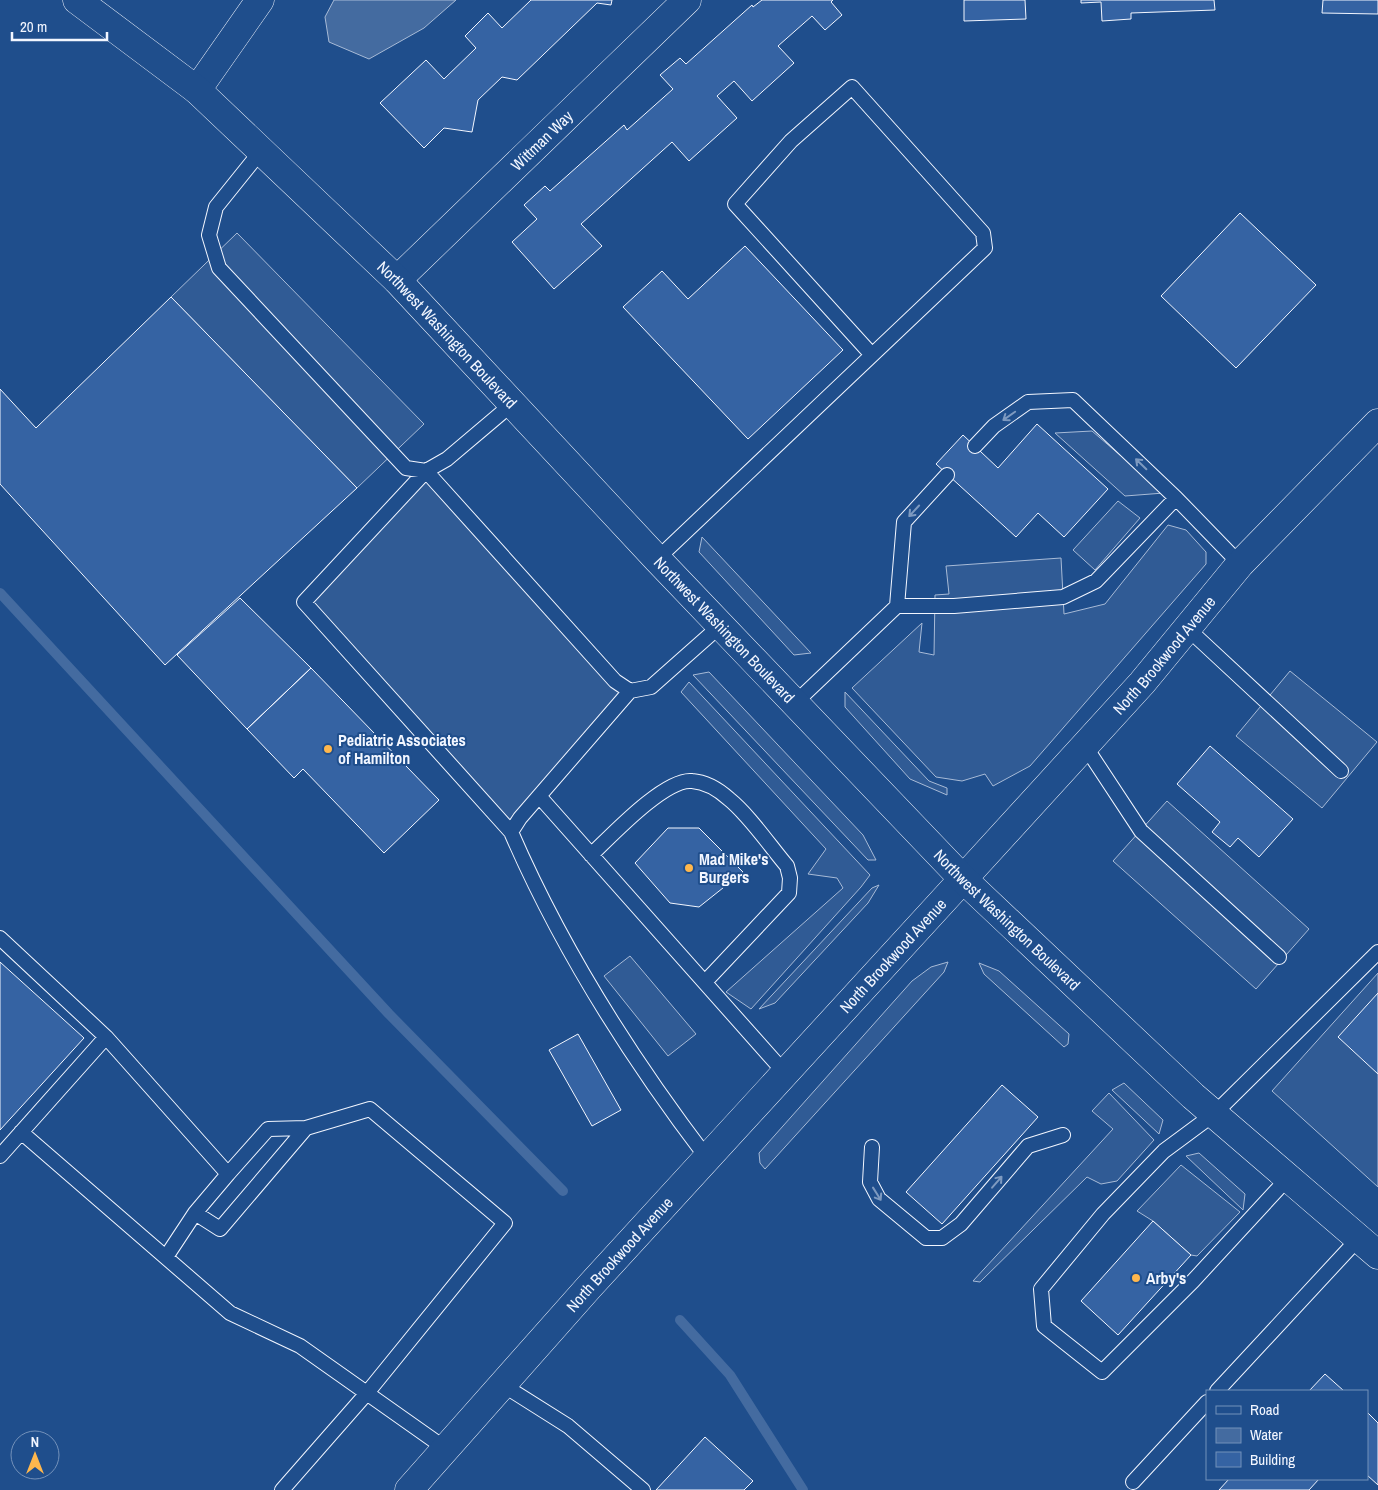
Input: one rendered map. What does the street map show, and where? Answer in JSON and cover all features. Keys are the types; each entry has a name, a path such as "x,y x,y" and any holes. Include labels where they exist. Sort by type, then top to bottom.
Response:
{"street":[{"name":"Northwest Washington Boulevard","path":"77,0 197,90 397,280 657,559 796,702 963,879 1214,1114 1369,1247"},
{"path":"197,90 260,0"},
{"name":"Wittman Way","path":"397,280 687,0"},
{"name":"North Brookwood Avenue","path":"409,1490 589,1286 1142,683 1240,564 1378,423"}],"lane":[{"path":"657,559 985,248 983,233 852,87 791,141 735,204 872,355"},
{"path":"261,151 216,207 209,235 219,268 406,468 426,471 615,681 630,691"},
{"path":"975,446 994,426 1028,402 1074,400 1176,498 1240,564"},
{"path":"512,404 447,459 426,471 304,602 511,832 538,893 600,1005 665,1104 708,1158"},
{"path":"796,702 897,606 904,522 947,475"},
{"path":"897,606 954,606 1063,597 1096,581 1176,498"},
{"path":"511,832 520,818 630,691 651,687 721,625"},
{"path":"1187,628 1341,771"},
{"path":"1084,746 1141,831 1279,957"},
{"path":"591,855 637,811 673,786 691,780 709,785 730,800 787,866 790,878 789,893 705,982"},
{"path":"539,796 785,1073"},
{"path":"0,938 106,1037 228,1174"},
{"path":"1288,1178 1193,1281 1102,1372 1044,1326 1041,1289 1103,1214 1164,1151 1214,1114 1378,952"},
{"path":"0,1156 106,1037"},
{"path":"166,1257 195,1213 268,1129 306,1128 370,1109 505,1223 367,1393 282,1490"},
{"path":"195,1213 220,1229 306,1128"},
{"path":"22,1132 230,1313 300,1346 446,1450"},
{"path":"872,1147 870,1182 879,1199 926,1238 942,1238 961,1224 1028,1146 1063,1135"},
{"path":"1218,1390 1369,1247"},
{"path":"503,1385 568,1426 643,1490"},
{"path":"1133,1482 1206,1403"}],"shaded area":[{"path":"237,233 424,424 357,488 171,297"},
{"path":"1092,431 1164,493 1125,496 1055,433"},
{"path":"426,471 630,691 511,832 304,602"},
{"path":"1118,501 1140,518 1095,570 1073,550"},
{"path":"1168,525 1186,530 1206,552 1206,564 1030,766 993,786 985,774 962,781 936,777 852,688 922,623 919,652 934,655 935,595 949,594 946,566 1061,558 1064,614 1105,604"},
{"path":"702,537 811,653 794,655 699,552"},
{"path":"1290,671 1377,742 1322,808 1236,736"},
{"path":"709,672 863,835 876,860 868,860 693,675"},
{"path":"689,682 870,875 751,1009 726,992 843,888 837,878 808,874 826,849 681,692"},
{"path":"845,692 929,781 947,788 947,795 910,779 845,707"},
{"path":"1167,801 1309,929 1256,989 1113,861"},
{"path":"879,885 868,903 775,1003 759,1009 872,888"},
{"path":"630,956 696,1034 668,1056 604,976"},
{"path":"948,962 944,972 765,1169 760,1163 759,1153 912,981 931,967"},
{"path":"979,963 999,971 1069,1034 1068,1044 1064,1047 984,974"},
{"path":"1378,973 1378,1187 1272,1091"},
{"path":"1124,1083 1163,1120 1159,1134 1112,1090"},
{"path":"1109,1093 1154,1140 1117,1181 1101,1184 1087,1177 980,1282 973,1281 1113,1129 1092,1111"},
{"path":"1199,1153 1245,1194 1243,1210 1186,1156"},
{"path":"1181,1165 1240,1212 1197,1256 1191,1255 1153,1221 1137,1211"}],"water":[{"path":"334,0 456,0 424,28 369,59 329,42 325,17"}],"building":[{"path":"531,0 612,0 611,5 597,3 517,80 502,77 478,100 472,132 444,128 424,148 380,103 426,60 444,79 476,48 465,36 488,13 502,28"},
{"path":"762,0 833,0 831,2 842,15 825,30 812,16 778,46 794,63 752,101 734,81 717,96 737,118 689,161 672,142 581,224 602,246 554,289 512,242 537,219 524,205 545,186 550,191 624,125 627,130 673,89 660,75 680,58 686,64 752,5 753,7"},
{"path":"964,0 1025,0 1026,19 964,21"},
{"path":"1081,0 1214,0 1215,10 1131,13 1131,19 1102,21 1101,2 1081,3"},
{"path":"1323,0 1378,0 1378,14 1322,13"},
{"path":"1240,213 1316,285 1236,368 1161,296"},
{"path":"745,246 843,350 748,439 623,307 662,271 688,299"},
{"path":"171,297 357,488 165,665 0,484 0,389 36,428"},
{"path":"1037,424 1108,489 1064,537 1038,513 1016,537 936,464 963,435 998,468"},
{"path":"240,598 311,668 247,729 177,655"},
{"name":"Pediatric Associates of Hamilton","path":"311,668 439,800 384,853 303,769 294,778 247,729"},
{"path":"1210,746 1293,819 1259,857 1238,838 1230,847 1212,832 1220,822 1177,784"},
{"name":"Mad Mike's Burgers","path":"668,828 699,828 743,872 699,907 670,903 635,863"},
{"path":"0,962 84,1038 0,1130"},
{"path":"1378,993 1378,1074 1338,1037"},
{"path":"578,1034 621,1110 592,1126 549,1050"},
{"path":"1002,1085 1038,1117 942,1224 906,1192"},
{"name":"Arby's","path":"1153,1221 1191,1255 1118,1335 1081,1301"},
{"path":"1325,1374 1343,1390 1310,1390"},
{"path":"1368,1413 1378,1423 1378,1485 1368,1476"},
{"path":"705,1437 753,1481 744,1490 656,1490"},
{"path":"1228,1480 1318,1480 1309,1490 1219,1490"}],"waterway":[{"path":"0,593 389,1014 563,1191"},
{"path":"680,1320 730,1375 803,1490"}],"place":[{"name":"Pediatric Associates of Hamilton","path":"328,749"},
{"name":"Mad Mike's Burgers","path":"689,868"},
{"name":"Arby's","path":"1136,1278"}]}
